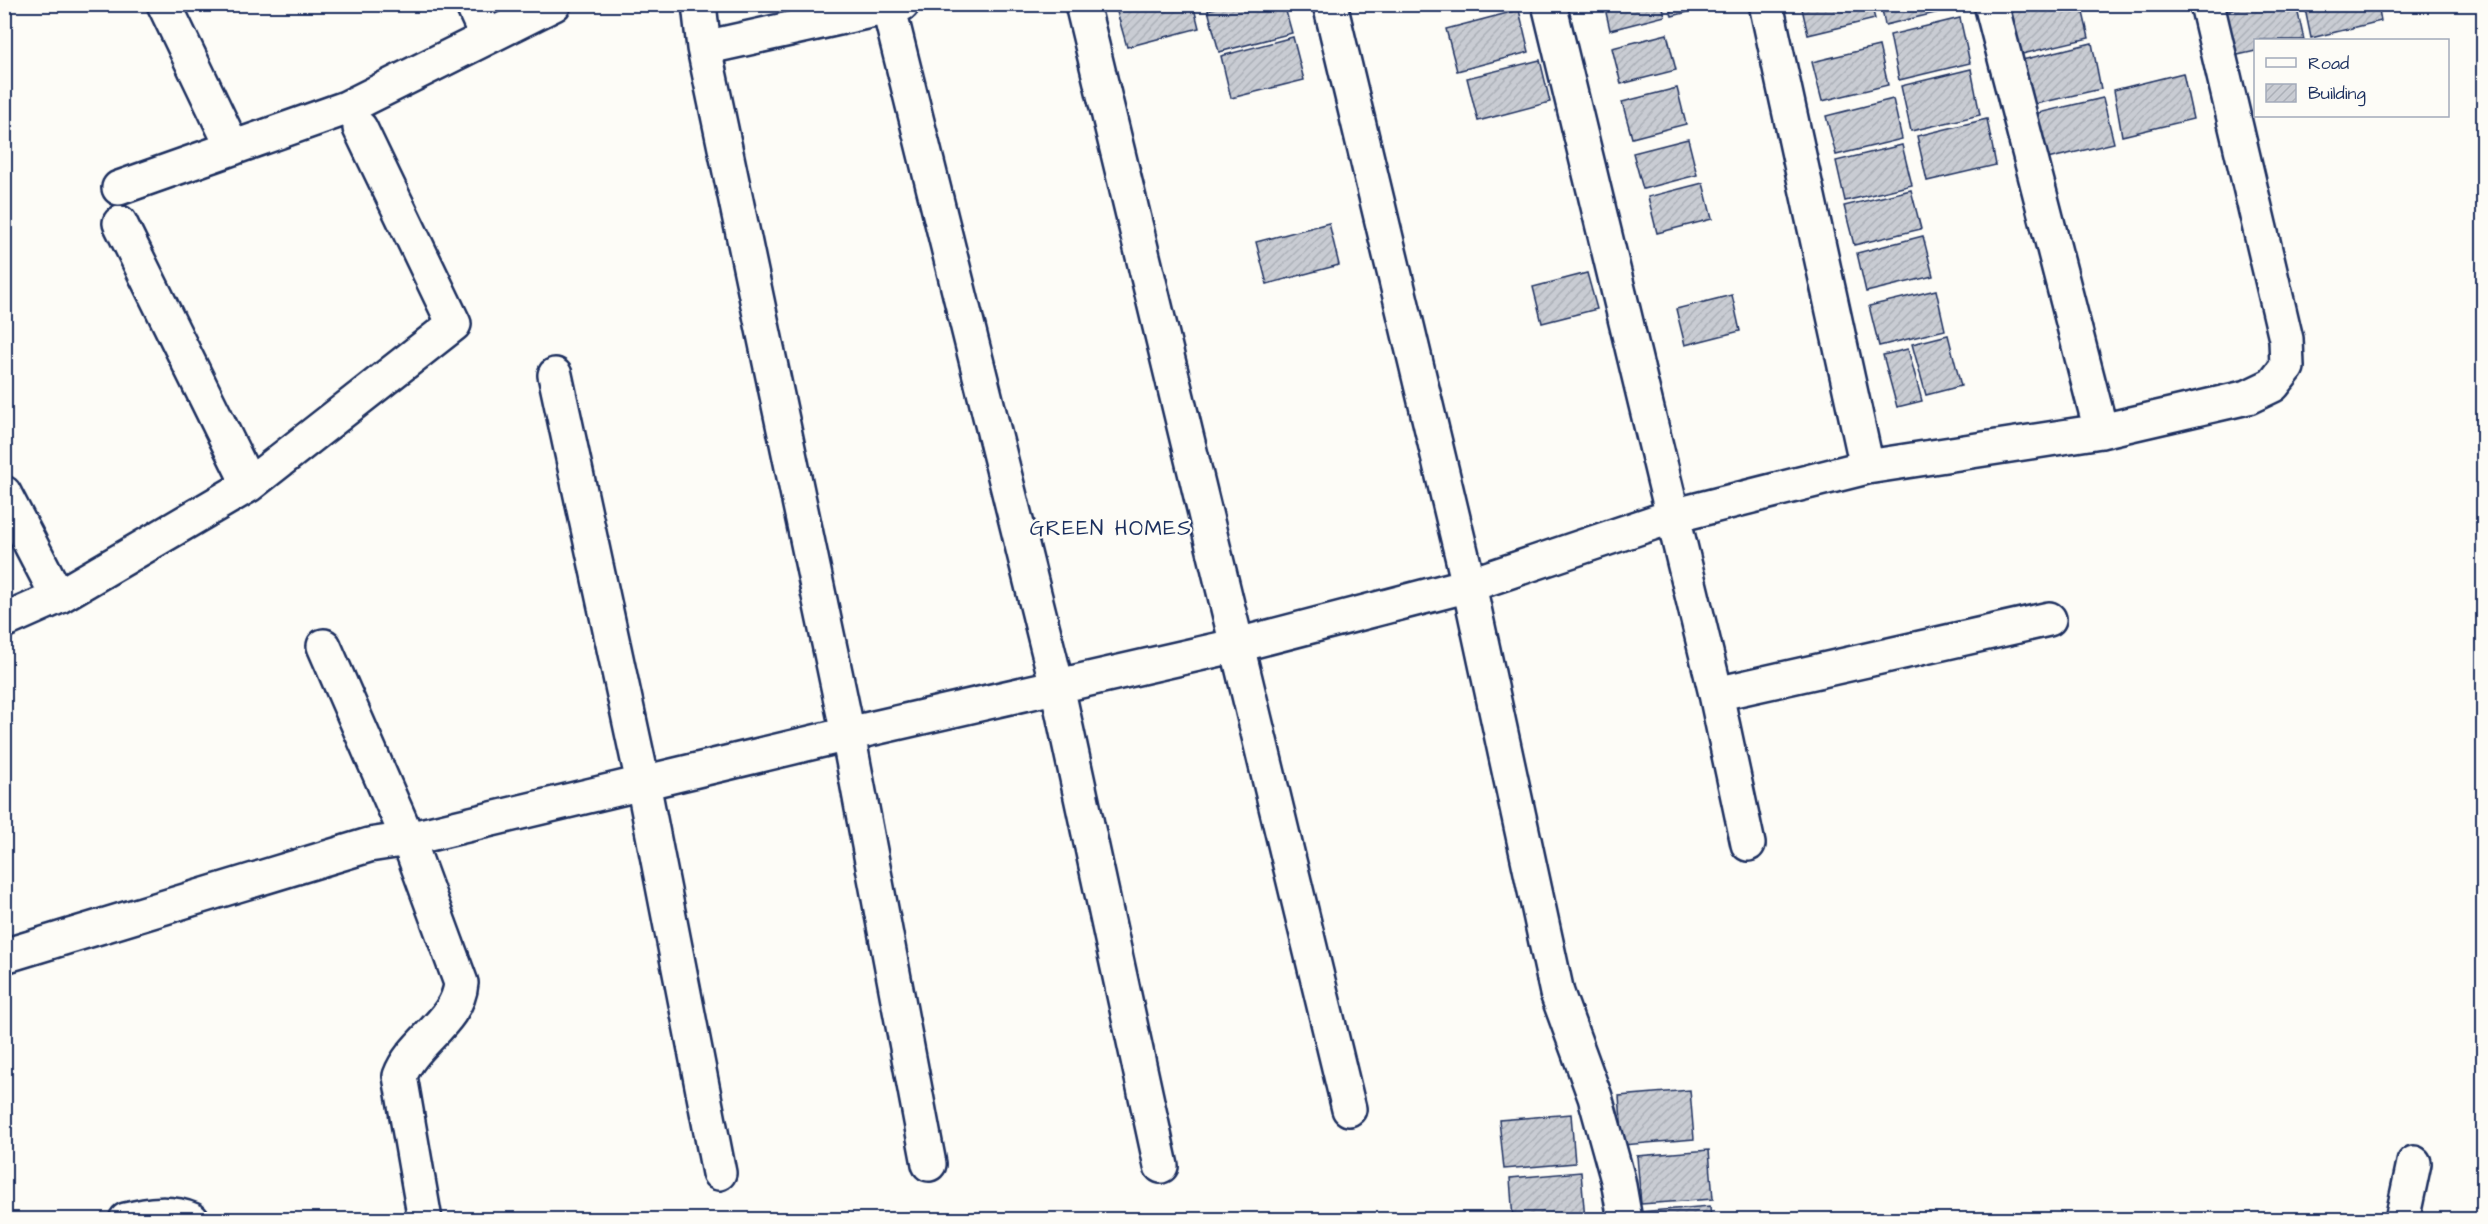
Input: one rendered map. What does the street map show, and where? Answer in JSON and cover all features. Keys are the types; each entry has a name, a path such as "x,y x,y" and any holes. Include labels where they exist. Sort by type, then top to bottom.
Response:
{"street":[{"path":"164,4 233,148"},
{"path":"472,4 487,37"},
{"path":"119,188 346,108 554,4"},
{"path":"699,4 704,48 848,734 929,1164"},
{"path":"1082,4 1349,1108"},
{"path":"1330,4 1469,585 1557,993 1595,1097 1618,1180 1625,1220"},
{"path":"1549,4 1716,694 1748,844"},
{"path":"1766,4 1866,467"},
{"path":"1991,4 2101,431"},
{"path":"4,956 369,845 408,839 848,734 1238,645 1469,585 1673,516 1866,467 2101,431 2248,397 2273,385 2287,367 2286,339 2272,271 2207,4"},
{"path":"704,48 896,7 1057,686 1161,1166"},
{"path":"4,621 58,597 249,484 454,324 360,128"},
{"path":"120,222 249,484"},
{"path":"555,375 643,783 719,1173"},
{"path":"4,493 58,597"},
{"path":"1716,694 2049,619"},
{"path":"324,646 408,839 461,983 460,1000 406,1060 400,1076 425,1220"},
{"path":"2402,1220 2414,1163"},
{"path":"126,1220 145,1215 178,1214 192,1220"}],"building":[{"path":"1193,4 1199,28 1127,47 1115,5"},
{"path":"1228,4 1284,4 1292,33 1219,52 1208,10"},
{"path":"1604,4 1662,4 1665,16 1610,30"},
{"path":"1669,4 1719,4 1672,16"},
{"path":"1801,4 1871,4 1875,19 1808,35"},
{"path":"1881,4 1955,4 1956,8 1885,25"},
{"path":"2027,4 2081,4 2089,38 2018,55 2009,9"},
{"path":"2252,4 2296,4 2304,39 2254,39 2254,51 2233,56 2224,11"},
{"path":"2304,4 2378,4 2381,21 2311,38"},
{"path":"1519,10 1529,52 1457,71 1446,29"},
{"path":"1960,18 1970,63 1899,80 1890,35"},
{"path":"1667,34 1676,70 1621,84 1612,48"},
{"path":"1293,37 1304,80 1231,98 1221,56"},
{"path":"2092,43 2101,89 2031,105 2022,60"},
{"path":"1879,46 1888,85 1822,101 1812,62"},
{"path":"1540,60 1550,102 1478,121 1467,78"},
{"path":"1971,69 1980,115 1911,131 1901,86"},
{"path":"2183,73 2193,119 2122,136 2114,90"},
{"path":"1677,88 1686,124 1632,138 1622,102"},
{"path":"2103,98 2114,143 2043,160 2034,114"},
{"path":"1893,99 1902,139 1836,155 1826,116"},
{"path":"1987,119 1996,165 1927,181 1917,136"},
{"path":"1688,139 1697,175 1643,189 1633,153"},
{"path":"1902,145 1912,185 1845,201 1836,161"},
{"path":"1703,183 1712,219 1657,233 1648,197"},
{"path":"1911,190 1921,229 1854,245 1844,206"},
{"path":"1329,223 1339,265 1267,284 1256,242"},
{"path":"1923,236 1933,276 1866,292 1857,253"},
{"path":"1587,273 1597,309 1542,323 1533,287"},
{"path":"1936,290 1945,330 1879,346 1869,306"},
{"path":"1732,295 1740,331 1685,345 1676,309"},
{"path":"1948,335 1961,386 1926,395 1912,344"},
{"path":"1908,349 1922,401 1897,407 1883,355"},
{"path":"1690,1090 1694,1139 1623,1145 1619,1096"},
{"path":"1571,1114 1575,1163 1504,1169 1499,1120"},
{"path":"1709,1150 1713,1199 1641,1204 1637,1156"},
{"path":"1581,1172 1585,1220 1513,1220 1510,1178"},
{"path":"1710,1206 1711,1220 1640,1220 1639,1212"}],"district":[{"name":"GREEN HOMES","path":"1111,528"}]}
